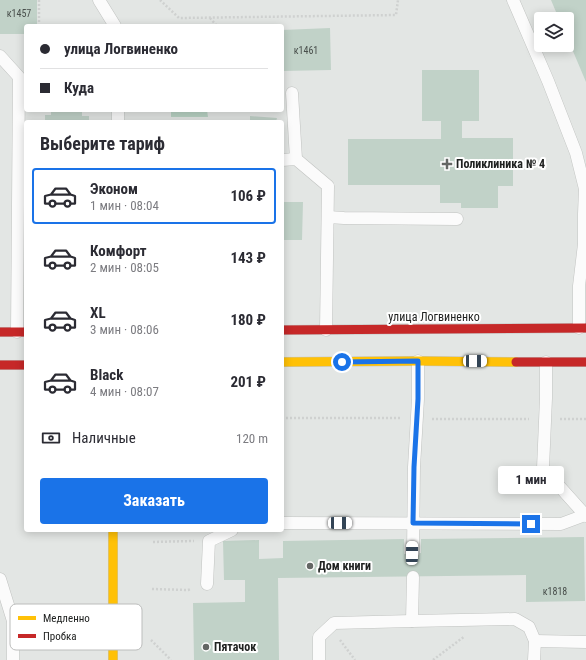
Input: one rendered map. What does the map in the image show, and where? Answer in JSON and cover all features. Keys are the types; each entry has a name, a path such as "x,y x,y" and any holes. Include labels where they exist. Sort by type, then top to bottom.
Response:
{"main road":[{"name":"улица Логвиненко","path":"284,330 582,330"},
{"path":"0,332 21,332"},
{"path":"284,362 546,362 582,360"},
{"path":"0,365 24,365"},
{"path":"113,532 113,604"}],"lane":[{"path":"99,0 114,24"},
{"path":"513,0 548,81 576,153 585,189 585,244 579,286 582,330"},
{"path":"0,56 19,77 21,332"},
{"path":"292,93 296,159"},
{"path":"284,160 296,159 328,186 326,330"},
{"path":"328,217 457,219"},
{"path":"412,553 418,361"},
{"path":"284,523 561,524 586,515 543,468 546,362"},
{"path":"207,584 209,541 228,532"},
{"path":"412,621 413,577"},
{"path":"0,578 10,611"},
{"path":"319,660 319,637 334,623 515,619 529,627 536,642 534,660"},
{"path":"536,642 586,642"}],"path":[{"path":"39,0 39,24"},
{"path":"160,0 179,18 396,14 398,0"},
{"path":"210,18 215,24"},
{"path":"153,542 209,541"},
{"path":"152,589 188,590 207,584"},
{"path":"433,660 486,620"},
{"path":"334,623 336,636 355,660"},
{"path":"152,640 171,660"}],"green space":[{"path":"171,112 207,112 208,117 171,117"}],"building":[{"path":"0,0 37,0 37,24 24,24 24,34 0,34"},
{"path":"551,0 586,0 586,82 573,52 574,12 556,12"},
{"path":"330,28 331,70 284,71 284,30"},
{"path":"422,70 479,70 479,121 462,121 462,138 513,138 513,186 498,186 498,208 461,208 461,203 440,203 440,185 348,185 348,139 441,139 441,121 422,121"},
{"path":"51,112 82,112 82,116 89,116 89,120 45,120 45,115 51,115"},
{"path":"250,116 277,118 276,120 250,120"},
{"path":"284,202 303,202 302,240 284,240"},
{"path":"584,537 585,601 526,602 526,575 278,578 279,660 194,660 193,603 245,602 245,580 224,580 223,541 259,540 259,559 283,558 283,541 404,539 404,554 421,553 421,539"}],"traffic: slow":[{"path":"284,362 516,362"},
{"path":"113,532 113,604"},
{"path":"113,650 113,660"}],"traffic: jam":[{"path":"284,330 586,328"},
{"path":"0,332 24,332"},
{"path":"516,362 586,362"},
{"path":"0,365 24,365"}],"place":[{"name":"Поликлиника № 4","path":"447,164"},
{"name":"Дом книги","path":"310,566"},
{"name":"Пятачок","path":"206,647"}],"route":[{"path":"342,362 418,361 413,523 531,524"}]}
